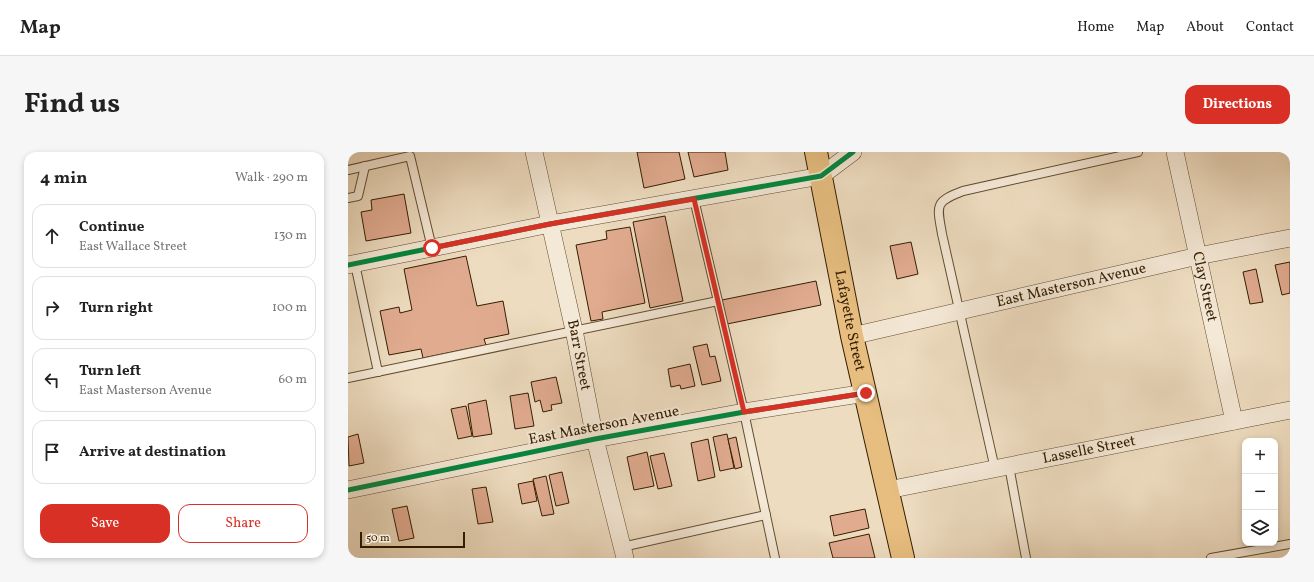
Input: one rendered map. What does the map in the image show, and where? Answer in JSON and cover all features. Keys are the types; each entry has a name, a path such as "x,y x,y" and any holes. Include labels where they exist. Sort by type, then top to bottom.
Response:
{"highway":[{"name":"Lafayette Street","path":"816,152 852,336 903,558"}],"street":[{"path":"352,264 550,224 821,176 853,152"},
{"name":"Clay Street","path":"1175,152 1234,421"},
{"name":"Barr Street","path":"537,153 550,224 574,330 595,439 622,554"},
{"name":"East Masterson Avenue","path":"852,336 1198,256 1290,238"},
{"name":"East Masterson Avenue","path":"348,490 595,439 744,412 866,393"},
{"name":"Lasselle Street","path":"888,490 1290,410"}],"lane":[{"path":"1026,558 958,312 938,209 944,199 963,191 1138,152"},
{"path":"348,170 410,154 432,248"},
{"path":"348,198 358,196 365,166"},
{"path":"694,199 744,412 775,558"},
{"path":"352,264 378,372"},
{"path":"348,378 718,301"},
{"path":"622,554 766,515"},
{"path":"1211,558 1290,544"}],"building":[{"path":"637,152 679,152 685,179 644,188"},
{"path":"688,152 725,152 728,170 694,177"},
{"path":"404,194 411,233 366,241 361,212 372,210 371,200"},
{"path":"665,216 683,301 650,308 633,222"},
{"path":"630,227 645,303 602,312 603,319 591,321 576,245 607,239 606,231"},
{"path":"911,242 918,274 897,279 890,246"},
{"path":"466,256 477,306 503,301 509,334 484,339 486,345 423,358 421,349 389,355 380,311 399,307 400,313 412,310 404,269"},
{"path":"1290,262 1290,293 1282,295 1275,265"},
{"path":"1256,269 1263,302 1250,304 1243,272"},
{"path":"816,281 821,305 727,324 722,300"},
{"path":"707,344 710,357 715,356 721,381 702,385 693,347"},
{"path":"690,364 695,386 681,389 680,385 671,387 668,369"},
{"path":"556,377 562,403 551,405 552,410 543,412 540,400 535,402 531,382"},
{"path":"528,393 534,426 515,429 510,396"},
{"path":"486,400 492,434 473,437 468,404"},
{"path":"466,406 472,436 458,439 451,409"},
{"path":"358,434 364,463 349,466 348,437"},
{"path":"727,434 734,468 720,471 713,437"},
{"path":"736,437 742,467 735,469 728,439"},
{"path":"708,439 715,477 698,481 691,443"},
{"path":"647,452 654,486 634,490 627,457"},
{"path":"664,453 672,486 658,489 650,456"},
{"path":"562,472 569,503 556,506 549,475"},
{"path":"546,476 554,514 542,516 533,479"},
{"path":"533,481 537,501 522,504 518,484"},
{"path":"486,487 493,522 478,524 472,489"},
{"path":"407,506 414,538 399,541 392,509"},
{"path":"865,509 869,528 834,536 830,516"},
{"path":"869,534 875,558 833,558 829,543"}],"cycle path":[{"path":"348,265 550,224 821,176 853,152"},
{"path":"348,490 595,439 744,412 866,393"}],"route":[{"path":"432,248 550,224 694,199 744,412 866,393"}]}
